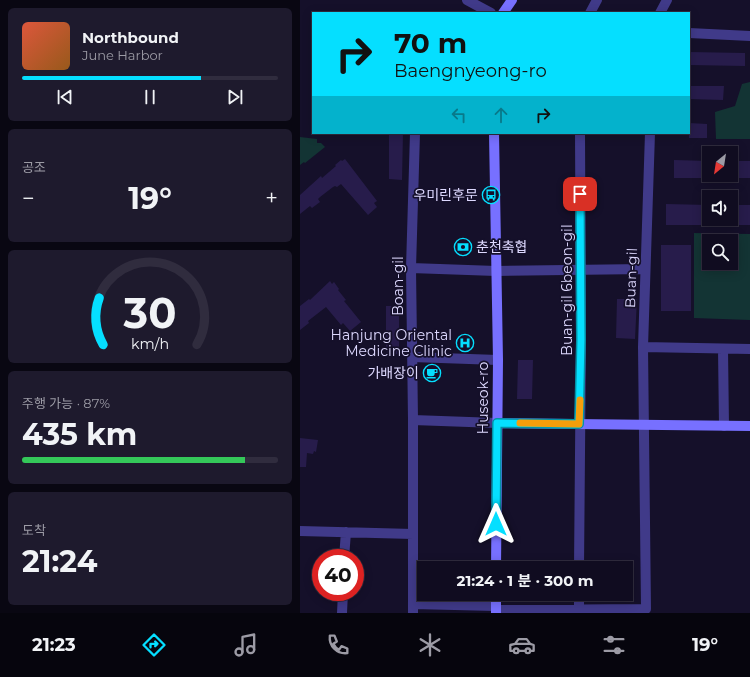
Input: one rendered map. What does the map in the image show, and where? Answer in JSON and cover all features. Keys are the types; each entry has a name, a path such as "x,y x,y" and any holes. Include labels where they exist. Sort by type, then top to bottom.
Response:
{"street":[{"path":"467,0 489,12"},
{"path":"504,12 512,0"},
{"path":"591,12 597,0"},
{"path":"661,12 667,0"},
{"path":"690,33 750,36"},
{"name":"Boan-gil","path":"413,608 411,268 414,134"},
{"name":"Huseok-ro","path":"494,134 498,360 496,561"},
{"name":"Buan-gil 6beon-gil","path":"579,561 581,269 580,134"},
{"name":"Buan-gil","path":"579,609 646,609 643,347 650,134"},
{"path":"411,268 496,271 645,269"},
{"path":"643,347 750,350"},
{"path":"724,349 724,426"},
{"path":"412,357 498,360"},
{"path":"413,420 497,423 750,426"},
{"path":"300,531 413,534"},
{"path":"345,549 346,532"},
{"path":"342,613 343,601"},
{"path":"413,608 496,610 579,609 579,601"}],"green space":[{"path":"750,82 750,139 716,139 715,112 735,106 742,84"},
{"path":"300,137 317,139 317,143 321,143 325,147 305,163 304,162 300,165"},
{"path":"694,233 750,234 750,320 694,318"}],"building":[{"path":"690,52 745,53 745,66 690,65"},
{"path":"690,86 724,86 723,100 690,99"},
{"path":"690,123 707,124 707,138 689,138"},
{"path":"389,134 403,134 402,180 389,179"},
{"path":"345,159 377,201 374,203 377,207 368,215 341,184 337,187 333,187 318,199 320,202 312,208 310,206 300,214 300,195 321,176 322,178 341,160 342,161"},
{"path":"674,160 702,161 702,178 674,178"},
{"path":"738,161 750,161 750,178 738,178"},
{"path":"666,204 702,205 702,225 666,225"},
{"path":"738,205 750,205 750,225 738,225"},
{"path":"661,245 691,245 691,311 661,311"},
{"path":"330,281 332,284 334,282 346,300 344,301 361,322 350,331 343,323 341,325 326,307 308,321 309,323 300,330 300,306 309,299 310,300"},
{"path":"617,299 637,299 635,339 616,338"},
{"path":"386,306 399,306 399,354 386,354"},
{"path":"518,360 533,360 532,399 517,399"},
{"path":"300,438 318,440 316,452 314,451 313,454 307,453 306,467 300,467"}],"slow traffic":[{"path":"520,423 579,424 580,400"}],"place":[{"name":"우미린후문","path":"491,195"},
{"name":"춘천축협","path":"463,247"},
{"name":"Hanjung Oriental Medicine Clinic","path":"465,343"},
{"name":"가배장이","path":"432,373"}],"route":[{"path":"496,524 497,423 579,424 581,340 580,194"}]}
